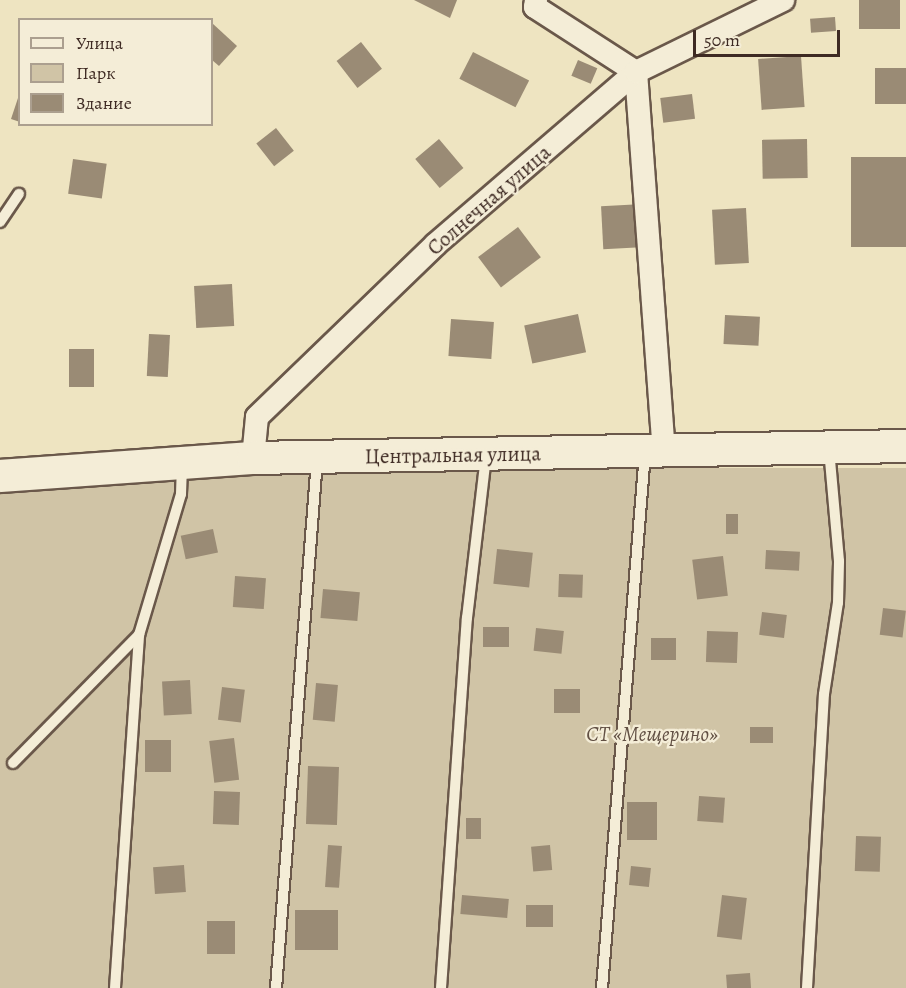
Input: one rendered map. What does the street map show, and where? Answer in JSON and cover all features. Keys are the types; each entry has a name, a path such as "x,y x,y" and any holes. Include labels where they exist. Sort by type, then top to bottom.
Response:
{"street":[{"path":"536,0 535,7 636,72 655,450"},
{"name":"Солнечная улица","path":"253,458 257,417 436,244 636,72 783,0"},
{"name":"Центральная улица","path":"0,476 253,458 906,446"}],"lane":[{"path":"0,222 19,194"},
{"path":"807,988 824,694 838,593 829,449"},
{"path":"602,988 655,450"},
{"path":"441,988 466,618 486,455"},
{"path":"276,988 317,457"},
{"path":"115,988 139,636 181,494 183,462"},
{"path":"14,763 139,636"}],"green space":[{"name":"СТ «Мещерино»","path":"0,468 906,468 906,988 0,988"}],"building":[{"path":"414,0 457,0 450,18"},
{"path":"859,0 900,0 900,29 859,29"},
{"path":"835,17 836,31 811,33 810,19"},
{"path":"213,24 237,46 219,66 213,61"},
{"path":"361,42 382,69 358,88 337,61"},
{"path":"473,52 529,81 516,107 459,79"},
{"path":"801,56 805,107 762,110 758,59"},
{"path":"578,60 597,68 591,84 571,76"},
{"path":"875,68 906,68 906,104 875,104"},
{"path":"692,94 695,119 663,123 660,98"},
{"path":"18,98 18,121 11,119"},
{"path":"276,128 294,151 274,166 256,143"},
{"path":"439,139 463,168 440,188 415,159"},
{"path":"807,139 808,178 763,179 762,140"},
{"path":"851,157 906,157 906,247 851,247"},
{"path":"73,159 107,164 102,198 68,194"},
{"path":"643,204 645,247 603,249 601,206"},
{"path":"746,208 749,263 715,265 712,210"},
{"path":"518,227 541,257 501,287 478,257"},
{"path":"232,284 234,326 196,328 194,286"},
{"path":"578,314 586,352 532,364 524,325"},
{"path":"725,315 760,317 758,346 723,344"},
{"path":"451,319 494,322 491,359 448,356"},
{"path":"149,334 170,335 168,377 147,376"},
{"path":"69,349 94,349 94,387 69,387"},
{"path":"726,514 738,514 738,534 726,534"},
{"path":"213,529 218,552 186,559 181,536"},
{"path":"497,549 533,553 529,588 493,584"},
{"path":"766,550 800,552 799,571 765,569"},
{"path":"723,556 728,596 697,599 692,560"},
{"path":"559,574 583,575 582,598 558,597"},
{"path":"235,576 266,578 264,609 233,607"},
{"path":"323,589 360,592 357,621 320,618"},
{"path":"883,608 906,611 903,638 880,635"},
{"path":"762,612 787,615 784,638 759,635"},
{"path":"483,627 509,627 509,647 483,647"},
{"path":"536,628 564,631 561,654 534,651"},
{"path":"707,631 738,632 737,663 706,662"},
{"path":"651,638 676,638 676,660 651,660"},
{"path":"190,680 192,714 164,715 162,681"},
{"path":"316,683 338,685 335,722 313,720"},
{"path":"222,687 245,690 241,723 218,720"},
{"path":"554,689 580,689 580,713 554,713"},
{"path":"750,727 773,727 773,743 750,743"},
{"path":"234,738 239,780 214,783 209,741"},
{"path":"145,740 171,740 171,772 145,772"},
{"path":"308,766 339,767 337,825 306,824"},
{"path":"214,791 240,792 239,825 213,824"},
{"path":"699,796 725,798 723,823 697,821"},
{"path":"627,802 657,802 657,840 627,840"},
{"path":"466,818 481,818 481,839 466,839"},
{"path":"856,836 881,837 880,872 855,871"},
{"path":"328,845 342,846 339,888 325,887"},
{"path":"550,845 552,870 533,872 531,847"},
{"path":"184,865 186,892 155,894 153,867"},
{"path":"631,866 651,868 649,887 629,885"},
{"path":"462,895 509,899 507,918 460,914"},
{"path":"722,895 747,898 742,940 717,937"},
{"path":"526,905 553,905 553,927 526,927"},
{"path":"295,910 338,910 338,950 295,950"},
{"path":"207,921 235,921 235,954 207,954"},
{"path":"750,973 751,988 727,988 726,975"}]}
